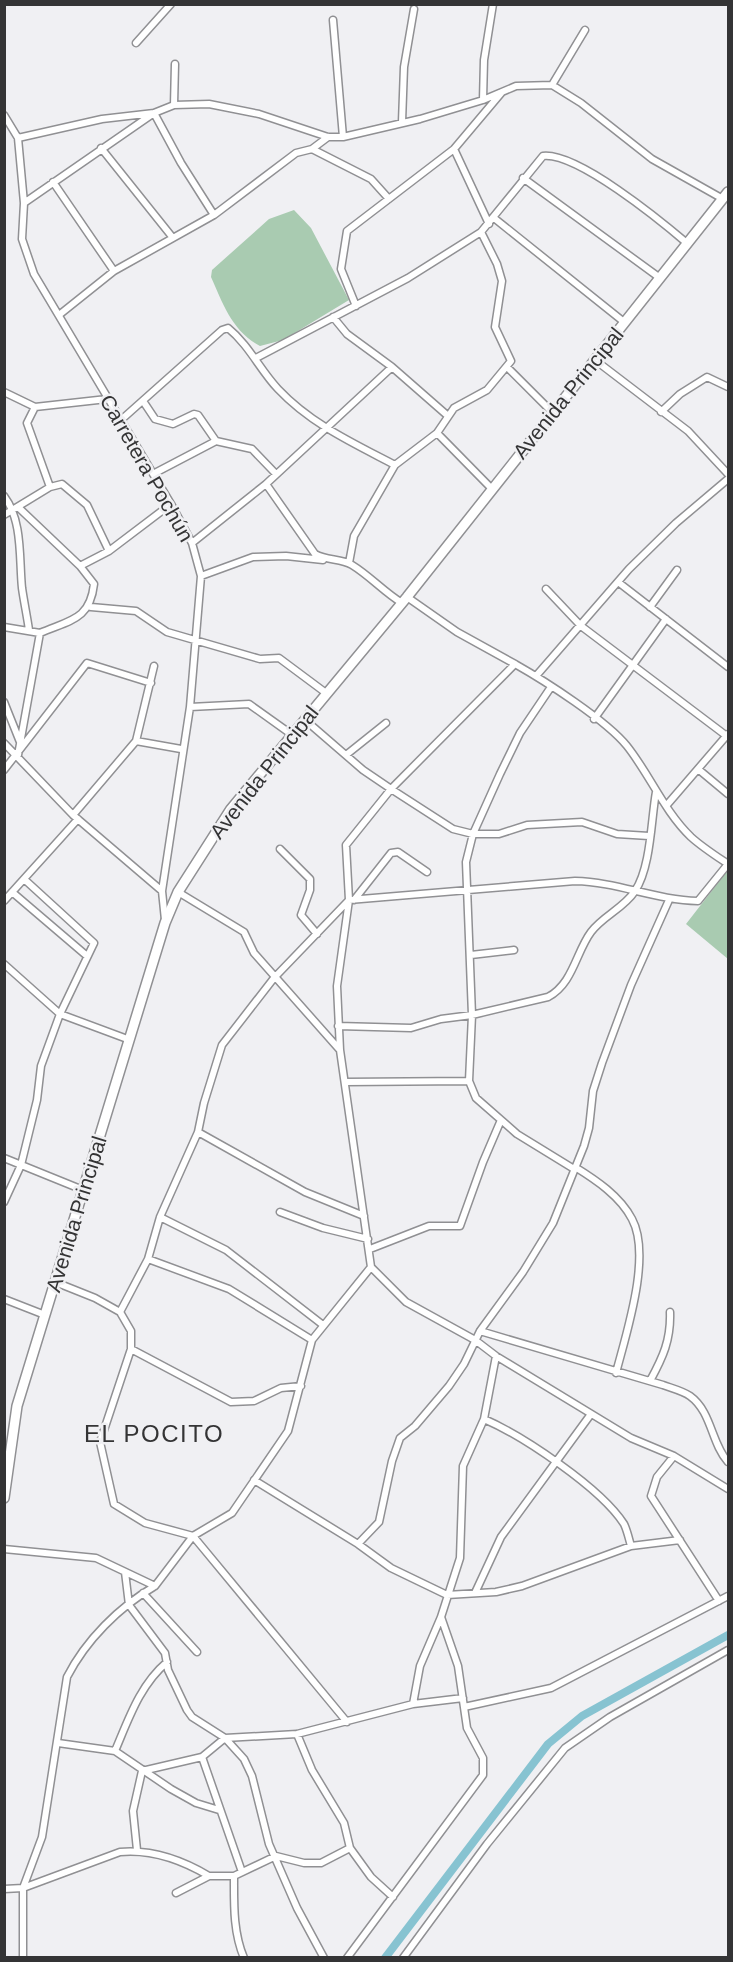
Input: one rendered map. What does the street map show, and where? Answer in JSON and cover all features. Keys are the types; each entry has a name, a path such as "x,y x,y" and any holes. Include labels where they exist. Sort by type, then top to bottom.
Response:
{"main road":[{"name":"Avenida Principal","path":"4,1498 17,1406 165,923 178,892 231,809 291,734 405,600 726,195"}],"street":[{"path":"136,43 171,4"},
{"path":"483,100 484,60 493,4"},
{"path":"402,122 404,67 414,9"},
{"path":"333,20 343,137"},
{"path":"552,86 585,30"},
{"path":"174,105 175,64"},
{"path":"24,203 154,113 174,105 209,104 259,114 328,137 343,137 483,100 516,86 552,86 581,103 652,159 726,195"},
{"path":"356,306 341,269 347,231 454,149 503,92"},
{"path":"4,115 18,138 102,118 154,113"},
{"path":"154,113 180,163 214,215"},
{"path":"59,315 114,271 214,215 296,153 312,149 328,137"},
{"name":"Carretera Pochún","path":"18,138 24,203 22,239 34,274 171,504 192,543 201,576 198,639 190,706 181,749 162,891 165,923"},
{"path":"101,148 173,238"},
{"path":"312,149 371,179 389,199"},
{"path":"454,149 489,224"},
{"path":"256,358 408,278 481,232 494,218 522,178 543,156 555,156 599,178 642,205 688,244"},
{"path":"522,178 660,278"},
{"path":"53,182 114,271"},
{"path":"494,218 624,322"},
{"path":"349,563 354,536 395,465 437,433 454,408 487,390 511,362 495,327 502,281 497,264 481,232"},
{"path":"333,317 347,334 392,367 448,416"},
{"path":"121,420 222,330 228,328 256,358 277,388 325,429 395,465"},
{"path":"595,360 688,431 729,474"},
{"path":"192,543 266,484 392,367"},
{"path":"507,367 552,412"},
{"path":"661,412 680,394 707,377 729,387"},
{"path":"4,392 35,407 107,399"},
{"path":"143,401 155,419 173,424 194,414 198,415 216,441"},
{"path":"35,407 27,423 50,487"},
{"path":"437,433 492,489"},
{"path":"153,474 216,441 252,449 276,474"},
{"path":"536,676 618,582 676,523 729,479"},
{"path":"4,515 50,487 62,484 87,505 109,551"},
{"path":"266,484 315,554 325,560"},
{"path":"4,496 15,509 80,566 94,584 90,607 82,614 40,633 4,627"},
{"path":"80,566 109,551 171,504"},
{"path":"15,509 29,630"},
{"path":"201,576 253,557 286,556 349,563 373,579 384,592 405,600 536,676 594,718 626,745 656,792 692,838 728,865 701,900 669,900 591,883 567,882 351,900"},
{"path":"650,607 677,570"},
{"path":"618,582 729,668"},
{"path":"546,590 581,626 728,736 666,806"},
{"path":"90,607 136,611 167,632 198,639 260,660 279,658 326,693"},
{"path":"594,718 666,619"},
{"path":"18,755 40,633"},
{"path":"4,770 18,755 87,663 151,683"},
{"path":"515,664 391,789 346,845 351,900 339,962 338,1026 371,1267 406,1302 475,1340 496,1356 631,1438 674,1456 729,1489"},
{"path":"4,901 136,741 154,666"},
{"path":"551,687 520,733 473,834 466,862 472,1016 469,1081 476,1098 501,1120 526,1141 600,1183 633,1220 638,1241 638,1267 630,1320 616,1373"},
{"path":"4,702 20,742"},
{"path":"190,706 249,704 291,734"},
{"path":"304,719 391,789 453,829 473,834 499,834 527,825 582,822 617,834 649,836"},
{"path":"346,755 386,723"},
{"path":"136,741 181,749"},
{"path":"4,742 75,817 162,891"},
{"path":"698,769 729,794"},
{"path":"338,1026 411,1028 441,1019 472,1016 548,997 555,992 567,978 591,931 635,891 646,862 656,792"},
{"path":"280,849 308,874 310,890 301,915 317,934"},
{"path":"120,1312 148,1258 160,1216 198,1132 204,1103 222,1045 274,978 351,900 391,852 398,852 427,872"},
{"path":"4,1202 21,1166 37,1100 40,1066 60,1014 94,943 24,879"},
{"path":"12,892 87,956"},
{"path":"178,892 244,932 253,952 274,978 340,1050"},
{"path":"358,1544 379,1522 392,1461 400,1438 415,1426 449,1386 464,1364 480,1331 523,1272 554,1223 589,1128 593,1091 602,1063 631,985 669,900"},
{"path":"471,956 514,950"},
{"path":"4,964 60,1014 130,1041"},
{"path":"345,1082 469,1081"},
{"path":"370,1249 429,1226 460,1226 501,1120"},
{"path":"198,1132 305,1192 363,1216"},
{"path":"4,1158 83,1190"},
{"path":"280,1212 324,1228 368,1239"},
{"path":"160,1216 226,1250 323,1325"},
{"path":"148,1258 229,1289 312,1340"},
{"path":"23,1958 23,1888 42,1837 67,1677 79,1653 142,1593 155,1586 193,1536 232,1513 288,1431 312,1340 371,1267"},
{"path":"55,1282 95,1298 120,1312 131,1332 131,1349 100,1442 110,1493 115,1505 129,1515 193,1536 347,1722"},
{"path":"4,1299 45,1316"},
{"path":"650,1382 666,1350 670,1332 670,1311"},
{"path":"480,1331 690,1396 704,1412 721,1453 729,1462"},
{"path":"131,1349 231,1402 254,1401 281,1388 301,1386"},
{"path":"413,1704 420,1666 441,1617 460,1558 463,1466 484,1419 496,1356"},
{"path":"475,1593 501,1537 591,1414"},
{"path":"484,1419 534,1446 600,1498 624,1524 631,1546"},
{"path":"674,1456 657,1477 651,1496 719,1601"},
{"path":"254,1480 358,1544 391,1568 447,1595 496,1592 522,1586 631,1546 680,1540"},
{"path":"4,1549 96,1558 155,1586"},
{"path":"125,1572 129,1605 165,1653 168,1671 192,1717 225,1738 243,1759 252,1776 269,1844 297,1908 324,1958"},
{"path":"142,1593 197,1652"},
{"path":"465,1707 551,1688 729,1596"},
{"path":"346,1958 483,1775 483,1758 467,1728 458,1666 441,1617"},
{"path":"403,1958 487,1844 565,1748 610,1717 729,1650"},
{"path":"115,1751 137,1700 151,1675 167,1662"},
{"path":"142,1771 202,1757 225,1738 297,1734 413,1704 463,1698"},
{"path":"297,1734 312,1770 344,1823 350,1848 372,1877 393,1897"},
{"path":"58,1743 115,1751 142,1771 196,1803 219,1810"},
{"path":"202,1757 242,1872"},
{"path":"136,1850 133,1811 142,1771"},
{"path":"176,1893 209,1876 234,1876 276,1856 304,1863 321,1863 350,1848"},
{"path":"4,1889 23,1888 120,1852 136,1850 185,1862 209,1876"},
{"path":"234,1876 238,1944 244,1958"}],"green space":[{"path":"294,210 311,228 349,300 283,340 260,346 250,340 235,325 211,277 212,270 269,219"},
{"path":"728,870 728,959 686,924"}],"waterway":[{"path":"385,1958 548,1744 582,1716 728,1635"}],"district":[{"name":"EL POCITO","path":"154,1433"}]}
